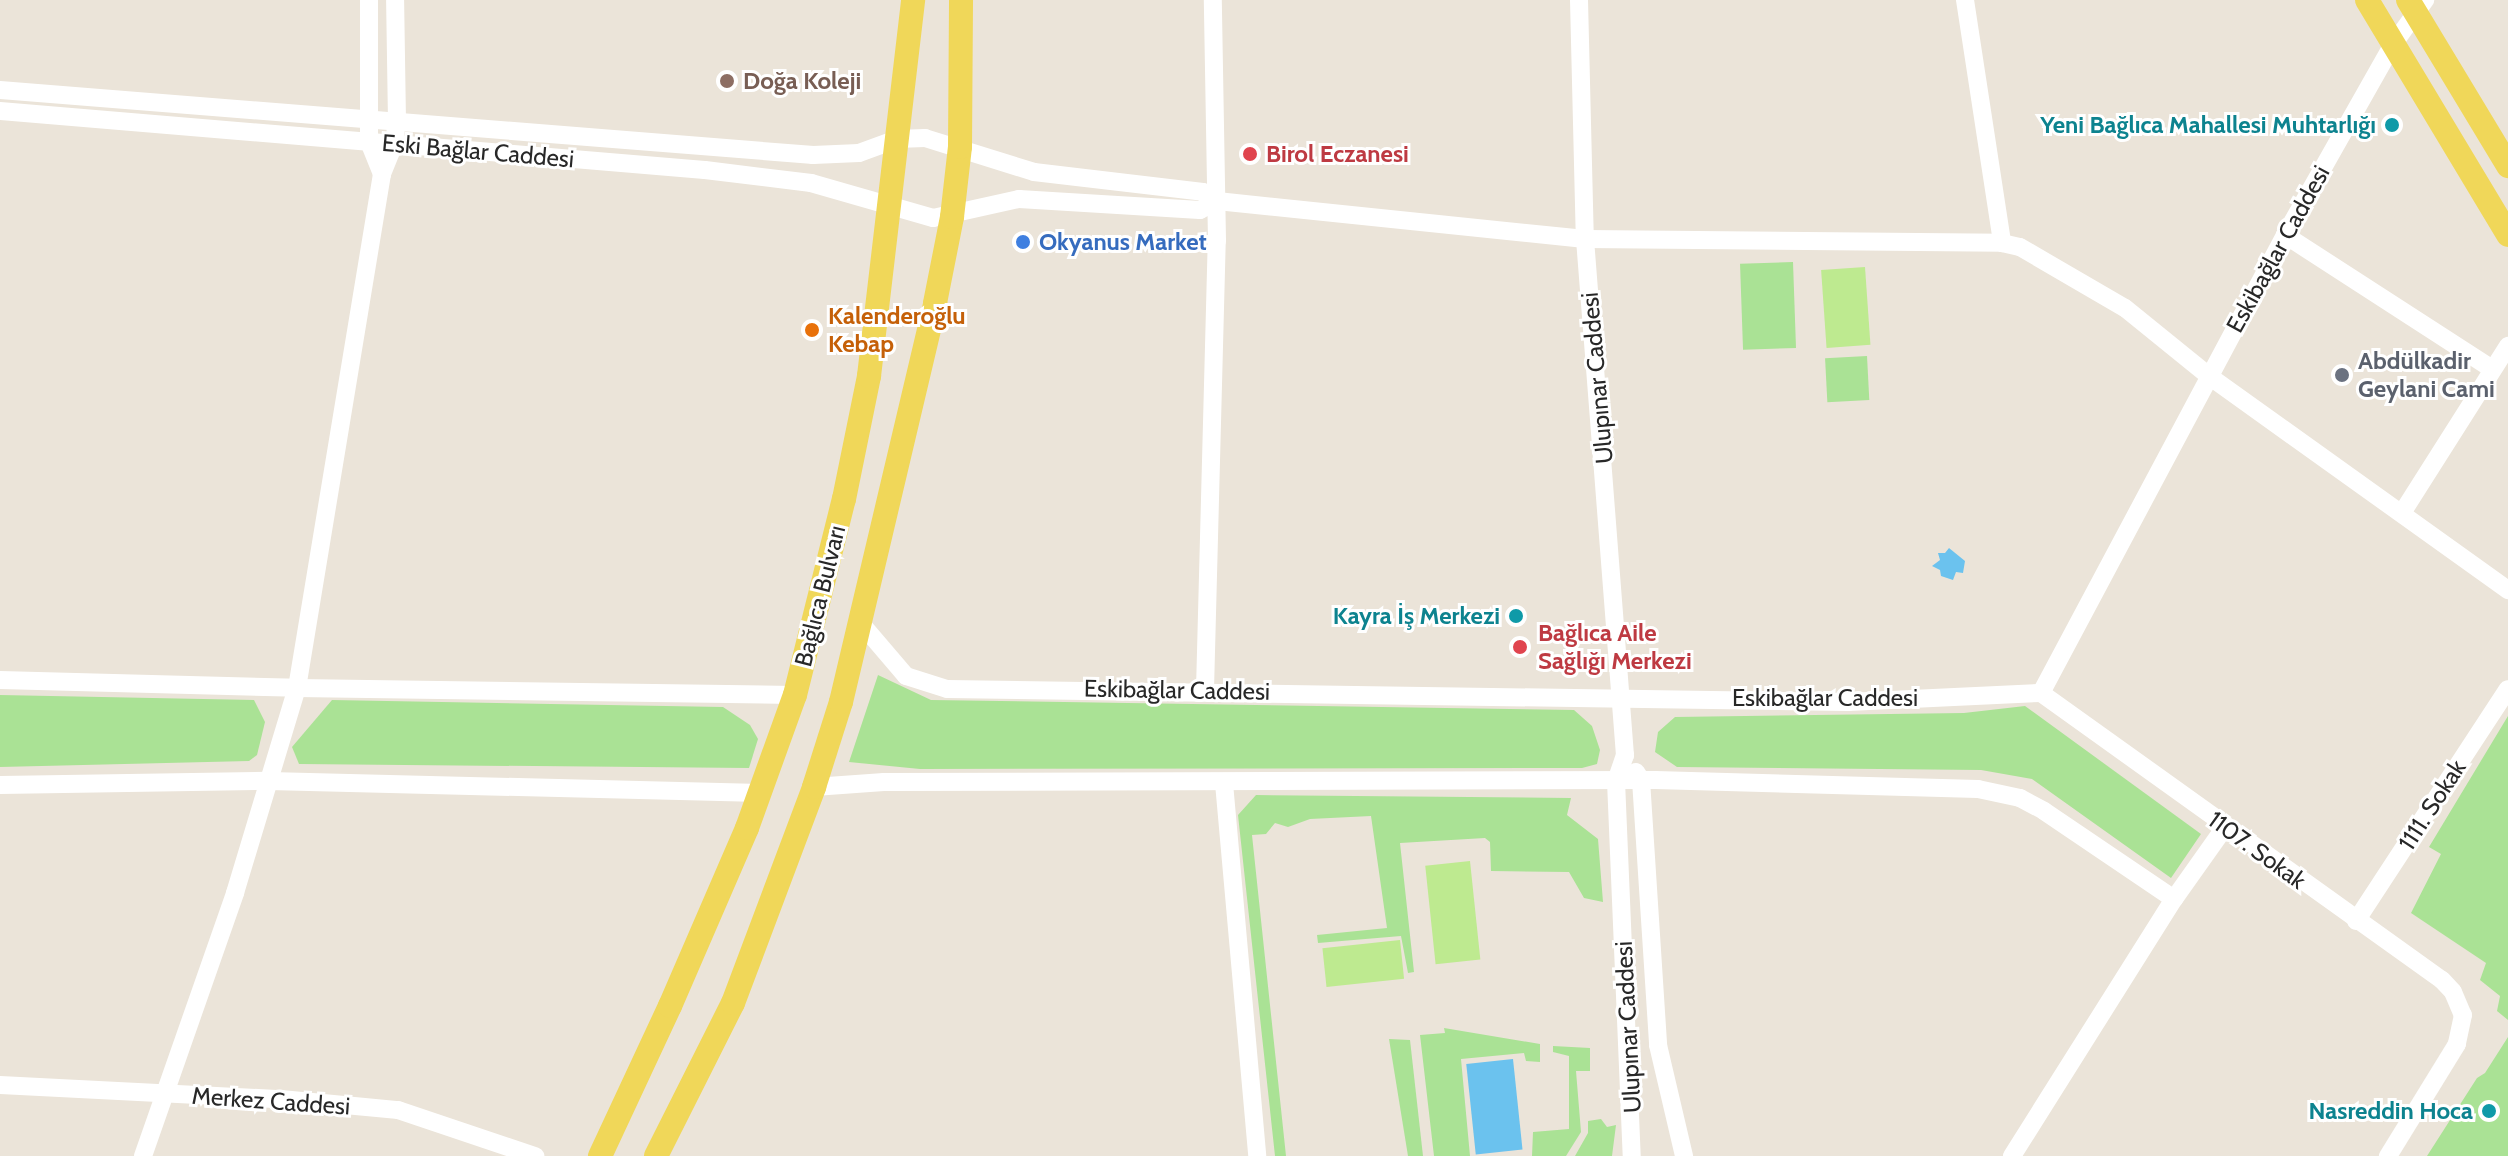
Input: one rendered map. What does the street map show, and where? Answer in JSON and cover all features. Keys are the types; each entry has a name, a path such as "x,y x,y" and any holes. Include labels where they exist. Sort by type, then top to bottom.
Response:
{"main road":[{"name":"Bağlıca Bulvarı","path":"600,1156 682,980 761,793 795,695 844,499 869,376 913,0"},
{"name":"Bağlıca Bulvarı","path":"656,1156 733,1003 814,787 841,702 952,217 960,147 961,0"},
{"path":"2367,0 2508,235"},
{"path":"2416,4 2508,166"}],"street":[{"path":"369,0 369,142 382,174"},
{"path":"143,1156 235,893 297,688 382,174 394,144 397,121 395,0"},
{"path":"1205,690 1217,201 1213,0"},
{"path":"1965,0 2002,243"},
{"name":"Ulupınar Caddesi","path":"1584,1 1585,239 1625,755 1616,781 1632,1156"},
{"name":"Eskibağlar Caddesi","path":"859,621 906,676 947,689 1621,696 1848,702 2041,693 2285,235 2416,4"},
{"path":"0,90 813,155 859,153 897,139 925,138 1034,172 1203,192 1217,201 1585,239 2002,243 2020,247 2125,308 2209,376 2508,590"},
{"name":"Eski Bağlar Caddesi","path":"0,111 705,170 811,183 933,218 952,217"},
{"path":"952,217 1019,199 1200,210 1217,201"},
{"path":"2285,235 2492,369"},
{"path":"2402,513 2508,346"},
{"path":"0,680 795,695"},
{"name":"1111. Sokak","path":"2356,921 2508,689"},
{"name":"1107. Sokak","path":"2041,693 2442,980 2453,992 2463,1015 2457,1044 2388,1156"},
{"name":"Ulupınar Caddesi","path":"1625,755 1641,780 1658,1045 1684,1156"},
{"path":"814,787 884,782 1641,780 1978,789 2006,795 2044,811 2174,899"},
{"path":"0,785 269,781 761,793"},
{"path":"1224,783 1257,1156"},
{"path":"2022,1153 2174,899 2225,827"},
{"name":"Merkez Caddesi","path":"0,1085 398,1110 535,1156"}],"green space":[{"path":"1793,262 1796,348 1743,350 1740,264"},
{"path":"1865,267 1870,345 1827,348 1821,270"},
{"path":"1867,356 1869,400 1827,402 1825,358"},
{"path":"878,675 931,700 1574,710 1592,726 1600,750 1597,764 1582,768 920,769 849,762"},
{"path":"0,695 254,700 265,722 257,755 249,761 0,767"},
{"path":"332,700 723,707 750,725 758,739 749,768 299,764 292,747"},
{"path":"2025,706 2201,834 2171,878 2032,779 1981,770 1677,767 1655,752 1658,732 1675,717 1964,713"},
{"path":"2508,716 2508,1020 2497,1011 2500,996 2480,980 2486,963 2411,913 2441,854 2429,847"},
{"path":"1256,795 1571,798 1567,815 1598,839 1603,902 1584,898 1569,872 1491,871 1490,842 1485,838 1400,843 1414,972 1408,973 1401,936 1318,943 1317,935 1387,928 1371,816 1310,819 1288,827 1275,823 1266,834 1252,835 1286,1156 1275,1156 1238,815"},
{"path":"1470,861 1480,959 1436,964 1425,866"},
{"path":"1400,940 1404,979 1327,987 1322,948"},
{"path":"1444,1028 1540,1044 1540,1062 1526,1061 1524,1053 1461,1059 1470,1156 1434,1156 1420,1035 1445,1033"},
{"path":"2508,1037 2508,1156 2427,1156 2477,1078 2485,1073"},
{"path":"1389,1039 1410,1040 1423,1156 1408,1156"},
{"path":"1553,1046 1590,1048 1590,1071 1576,1071 1581,1132 1566,1156 1532,1156 1533,1132 1569,1129 1569,1056 1553,1052"},
{"path":"1601,1119 1607,1127 1616,1125 1612,1156 1575,1156 1588,1133 1588,1121"}],"water":[{"path":"1949,548 1965,561 1963,573 1956,572 1953,580 1941,576 1940,570 1932,566 1940,560 1938,553 1945,553"},
{"path":"1513,1059 1523,1150 1476,1154 1466,1064"}],"place":[{"name":"Doğa Koleji","path":"727,81"},
{"name":"Yeni Bağlıca Mahallesi Muhtarlığı","path":"2392,125"},
{"name":"Birol Eczanesi","path":"1250,154"},
{"name":"Okyanus Market","path":"1023,242"},
{"name":"Kalenderoğlu Kebap","path":"812,330"},
{"name":"Abdülkadir Geylani Cami","path":"2342,375"},
{"name":"Kayra İş Merkezi","path":"1516,616"},
{"name":"Bağlıca Aile Sağlığı Merkezi","path":"1520,647"},
{"name":"Nasreddin Hoca","path":"2489,1111"}]}
